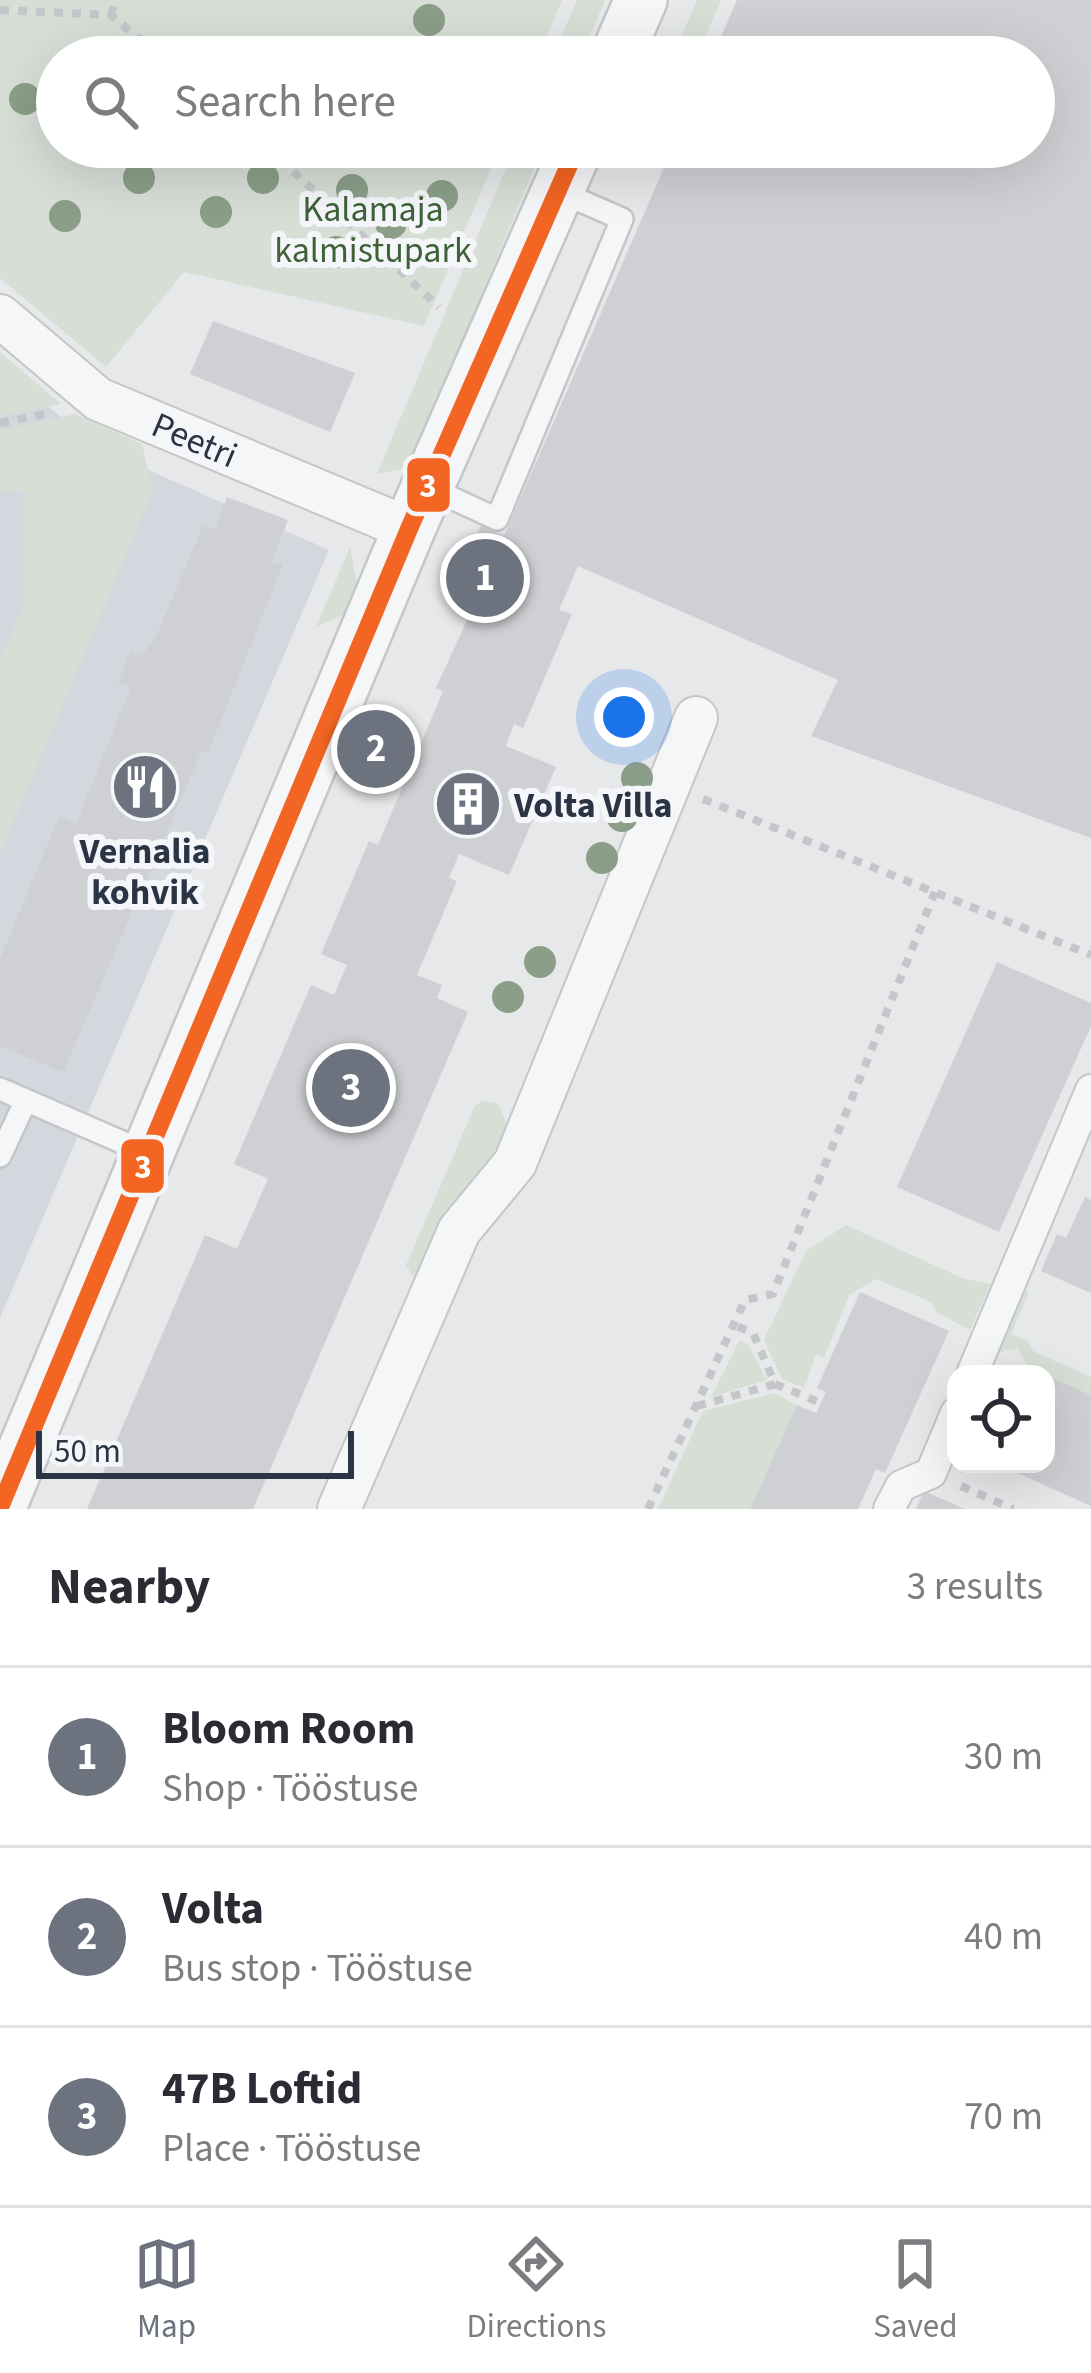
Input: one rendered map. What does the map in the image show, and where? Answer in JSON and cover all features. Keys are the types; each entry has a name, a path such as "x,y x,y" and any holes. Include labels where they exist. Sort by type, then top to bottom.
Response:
{"street":[{"path":"625,36 641,0"},
{"path":"0,1507 418,508 567,169"},
{"name":"Peetri","path":"0,316 98,399 418,508"},
{"path":"339,1509 459,1231 515,1163 695,718"},
{"path":"976,1365 1091,1090"},
{"path":"889,1509 901,1486 931,1473 947,1435"}],"lane":[{"path":"418,508 497,518 622,219 567,169"},
{"path":"0,1089 147,1153"},
{"path":"0,1156 26,1100"}],"path":[{"path":"111,15 116,0"},
{"path":"0,10 111,15 136,36"},
{"path":"289,168 439,308"},
{"path":"0,423 65,410"},
{"path":"670,785 1091,955"},
{"path":"648,1509 745,1300 773,1294 934,892"},
{"path":"734,1325 753,1333 775,1384"},
{"path":"696,1406 775,1384 821,1403"}],"shaded area":[{"path":"0,368 101,449 329,550 0,1318"}],"green space":[{"name":"Kalamaja kalmistupark","path":"0,0 562,0 547,36 36,36 36,168 491,168 424,326 184,272 106,367 0,278"},
{"path":"577,0 605,0 590,36 562,36"},
{"path":"697,0 721,0 706,36 682,36"},
{"path":"506,168 534,168 414,458 401,469 377,474"},
{"path":"0,352 61,404 0,416"},
{"path":"75,414 142,444 153,491 0,854 0,660 25,601 23,492 0,491 0,430"},
{"path":"350,547 357,584 343,615 316,627"},
{"path":"483,1101 498,1103 507,1124 491,1158 450,1215 420,1277 412,1275 406,1265 475,1106"},
{"path":"846,1225 962,1278 1029,1292 1011,1334 1028,1341 1033,1351 1091,1377 1091,1395 1055,1379 1055,1365 1026,1365 1018,1348 998,1352 1020,1301 989,1287 970,1330 936,1312 931,1302 876,1279 849,1295 824,1358 816,1354 804,1388 782,1379 764,1340 806,1251"},
{"path":"739,1341 748,1344 767,1380 711,1397"},
{"path":"774,1393 797,1405 750,1509 658,1509 703,1411"}],"building":[{"path":"737,0 1091,0 1091,838 811,736 838,680 578,566 559,610 572,614 523,728 514,724 506,746 556,767 509,875 459,854 449,878 457,881 417,975 442,985 437,998 468,1012 253,1509 87,1509 205,1235 237,1249 268,1179 234,1164 311,985 334,995 347,965 321,954 369,841 378,845 443,691 436,688 490,570 466,560 481,526 504,536 664,168 1055,168 1055,36 721,36"},
{"path":"213,321 355,373 330,432 190,374"},
{"path":"227,497 288,520 271,563 283,564 208,753 202,750 63,1072 0,1046 0,959 59,817 76,824 131,687 118,683 130,651 141,657 158,632 203,526 215,529"},
{"path":"997,962 1091,1003 1091,1026 999,1232 897,1187"},
{"path":"1085,1197 1091,1200 1091,1293 1041,1271 1057,1234 1066,1238"},
{"path":"860,1292 949,1331 885,1473 876,1469 858,1509 750,1509 797,1405 816,1413 826,1392 817,1388"},
{"path":"1055,1379 1091,1395 1091,1506 1017,1473 1055,1473"},
{"path":"924,1491 965,1509 916,1509"}],"transit line":[{"name":"3","path":"0,1507 409,529 568,168"}],"place":[{"name":"Bloom Room","path":"485,578"},
{"name":"Volta","path":"376,749"},
{"name":"Vernalia kohvik","path":"145,787"},
{"name":"Volta Villa","path":"468,804"},
{"name":"47B Loftid","path":"351,1088"}]}
